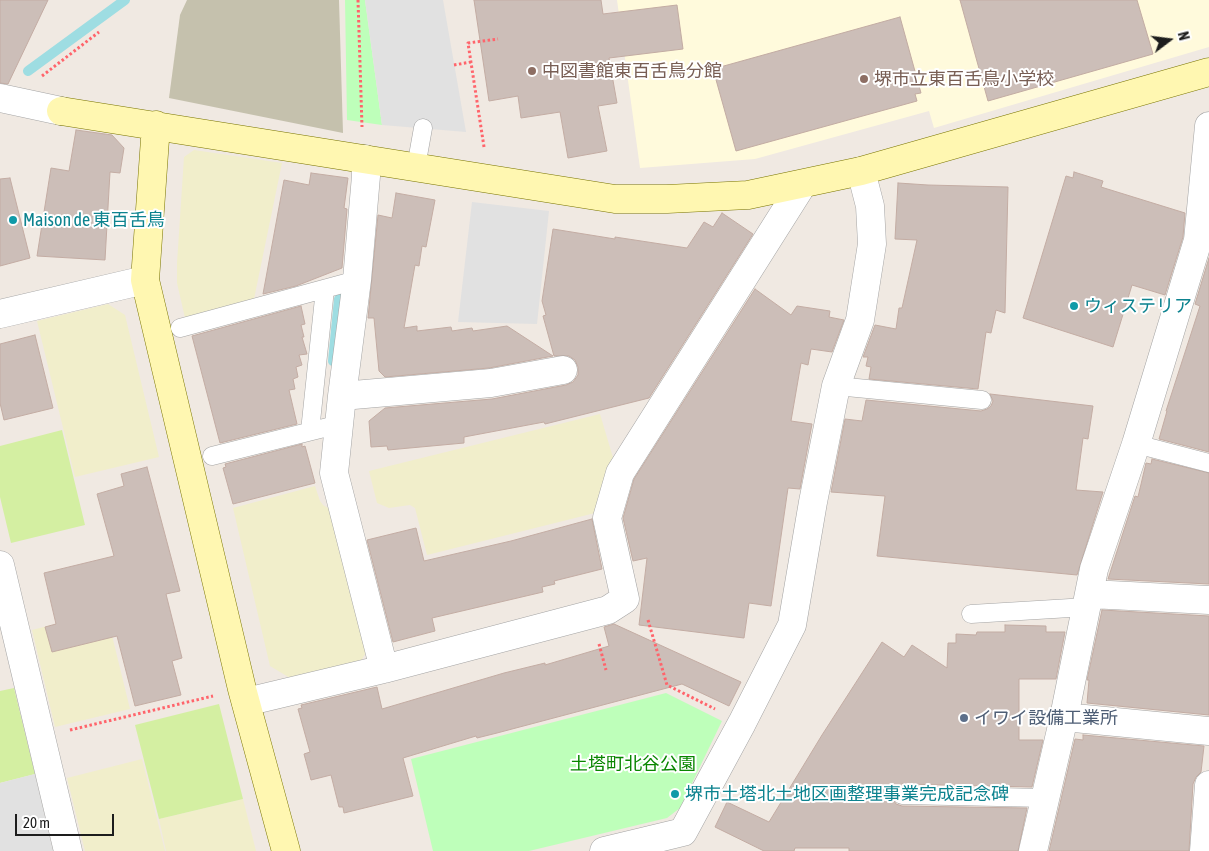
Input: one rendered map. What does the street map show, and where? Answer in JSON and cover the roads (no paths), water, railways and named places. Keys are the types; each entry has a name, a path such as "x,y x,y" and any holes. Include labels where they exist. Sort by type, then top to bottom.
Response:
{"street":[{"path":"12,100 61,111 156,126 363,146 416,167 615,199 667,199 748,195 802,185 861,171 1209,72"},
{"path":"156,126 145,280 244,695 286,851"},
{"path":"1032,851 1064,717 1094,569 1136,444 1198,240 1206,220 1209,126"},
{"path":"363,146 366,176 357,280 334,473 384,669"},
{"path":"604,851 688,842 742,723 792,625 813,502 836,386 860,320 872,244 870,206 861,171"},
{"path":"244,695 384,669 608,610 625,599 607,518 620,473 802,185"},
{"path":"0,314 145,280"},
{"path":"342,396 490,383 563,370"},
{"path":"0,565 68,851"},
{"path":"1089,600 1209,600"},
{"path":"1064,717 1209,731"},
{"path":"1204,851 1209,785"}],"lane":[{"path":"416,167 423,128"},
{"path":"180,328 357,280"},
{"path":"310,431 325,288"},
{"path":"836,386 982,400"},
{"path":"212,456 340,424"},
{"path":"1136,444 1209,463"},
{"path":"971,614 1089,600"},
{"path":"902,795 1045,798"}],"waterway":[{"path":"28,71 125,0"},
{"path":"333,361 339,299"}],"place":[{"name":"中図書館東百舌鳥分館","path":"532,71"},
{"name":"堺市立東百舌鳥小学校","path":"864,79"},
{"name":"Maison de 東百舌鳥","path":"13,220"},
{"name":"ウィステリア","path":"1074,306"},
{"name":"イワイ設備工業所","path":"964,718"},
{"name":"堺市土塔北土地区画整理事業完成記念碑","path":"675,794"}],"park label":[{"name":"土塔町北谷公園","path":"633,764"}]}
